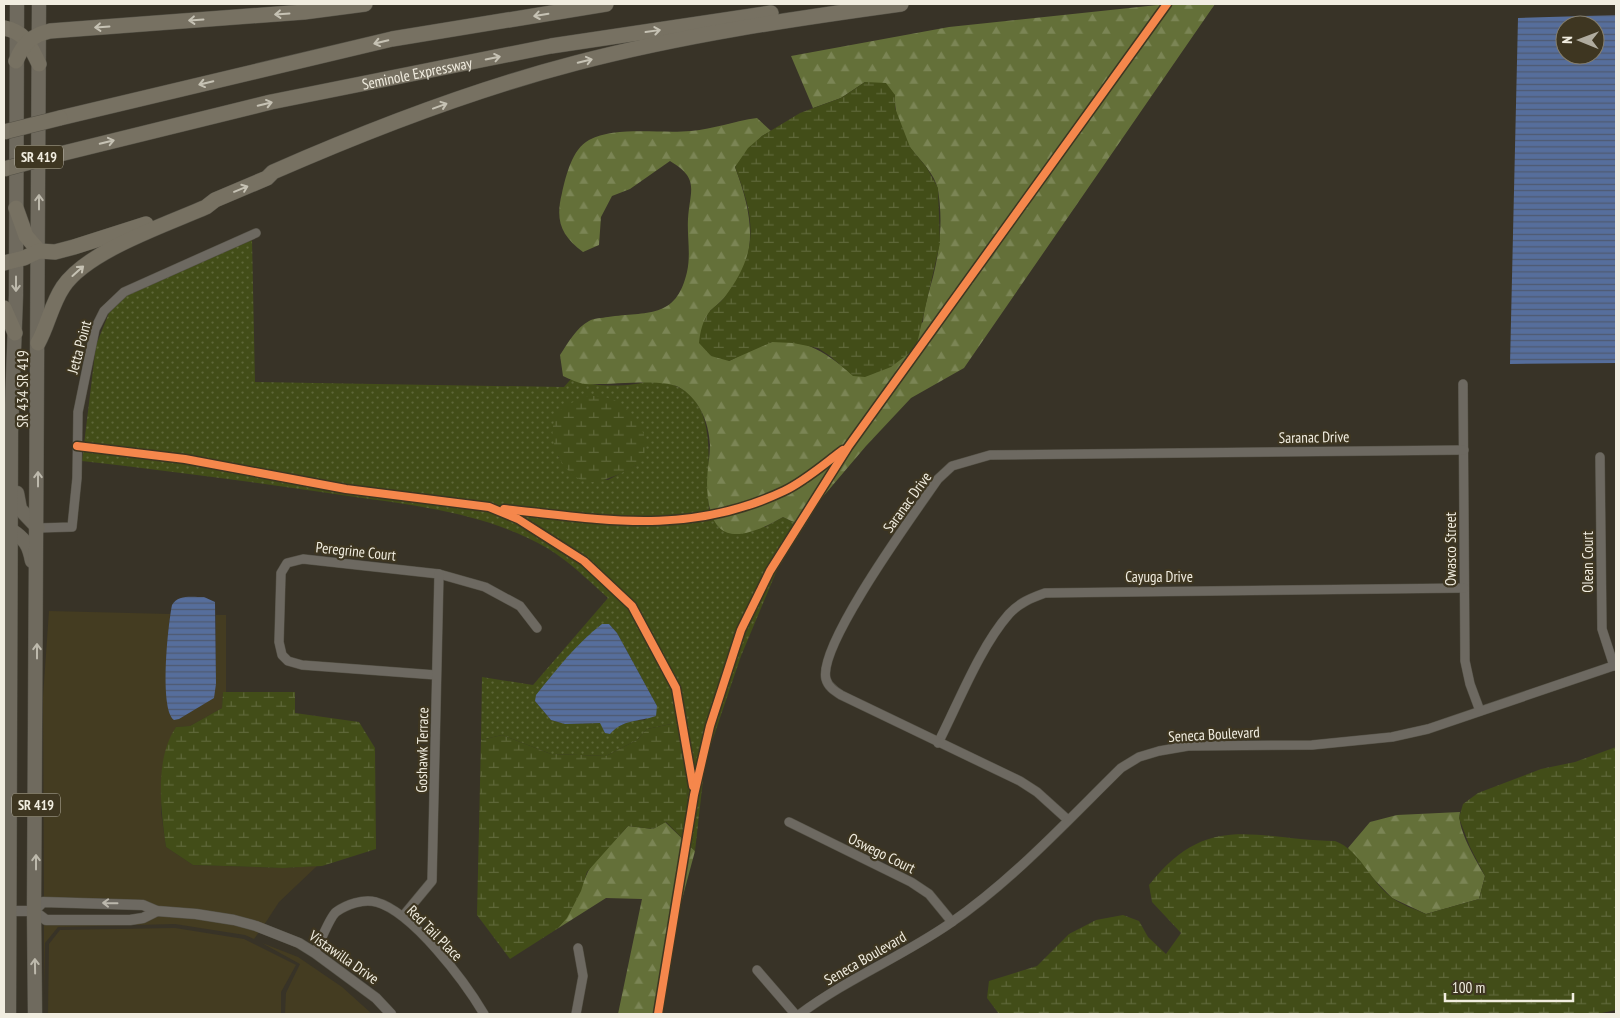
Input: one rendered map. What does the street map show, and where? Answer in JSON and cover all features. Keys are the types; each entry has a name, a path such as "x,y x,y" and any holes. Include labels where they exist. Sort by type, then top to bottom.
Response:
{"highway":[{"path":"10,29 34,38 304,12 365,4"},
{"path":"4,132 392,39 606,4"},
{"name":"Seminole Expressway","path":"4,169 271,102 551,46 835,4"},
{"path":"10,262 38,251 55,252 130,230 203,202 215,200 267,178 274,178 324,158 379,134 395,124 498,86 625,51 735,30 901,4"},
{"path":"16,61 21,49 34,38"},
{"path":"34,38 39,64"},
{"path":"38,343 48,326 49,314 60,292 74,273 102,253 206,207 215,200"},
{"path":"16,208 26,236 38,251"},
{"path":"4,308 15,333"}],"main road":[{"name":"SR 419","path":"9,1014 11,465 15,333 10,262 16,208 16,61 10,29 16,4"},
{"path":"34,38 40,4"},
{"name":"SR 419","path":"38,251 39,64"},
{"name":"SR 434 SR 419","path":"38,251 38,528"},
{"path":"11,465 20,509 38,528"},
{"name":"SR 419","path":"36,1014 34,911 38,528"},
{"path":"11,530 23,538 30,547 37,591"}],"street":[{"name":"Jetta Point","path":"38,528 72,528 77,478 78,412 95,329 104,311 124,292 256,233"},
{"name":"Owasco Street","path":"1463,384 1465,661 1480,711"},
{"name":"Saranac Drive","path":"1068,820 1037,792 1020,781 841,695 832,689 826,680 825,670 836,641 866,583 938,480 952,466 990,454 1464,450"},
{"name":"Olean Court","path":"1600,457 1602,629 1615,665"},
{"name":"Peregrine Court","path":"436,675 302,665 288,661 282,655 279,642 280,573 287,563 303,559 439,574 485,587 520,606 536,628"},
{"name":"Goshawk Terrace","path":"403,916 432,882 439,574"},
{"name":"Cayuga Drive","path":"938,743 997,630 1020,604 1045,593 1058,591 1464,588"},
{"name":"Seneca Boulevard","path":"800,1014 818,1001 952,922 989,895 1121,768 1139,757 1188,746 1352,743 1428,729 1615,665"},
{"name":"Oswego Court","path":"789,822 911,882 929,894 952,922"},
{"name":"Vistawilla Drive","path":"34,911 44,902 125,903 143,905 157,911 196,914 234,920 280,935 315,953 376,998 391,1014"},
{"name":"Red Tail Place","path":"315,953 334,913 354,902 376,902 403,916 427,940 471,992 484,1014"},
{"name":"Vistawilla Drive","path":"9,911 34,911 46,920 143,918 157,911"},
{"path":"576,1014 583,976 578,948"},
{"path":"757,970 796,1014"}],"shaded area":[{"path":"49,611 170,614 166,662 170,715 214,698 216,684 216,615 226,615 226,692 223,693 222,708 190,726 176,727 163,763 161,812 166,847 193,865 283,868 317,866 279,902 264,925 160,907 144,901 44,898 43,697"},
{"path":"157,916 195,918 233,924 259,932 254,939 245,935 175,924 58,927 45,943 44,994 44,923"},
{"path":"175,928 244,939 296,965 281,992 281,1014 48,1014 49,944 60,930"},
{"path":"262,943 298,957 342,987 372,1014 285,1014 286,993 300,964"}],"green space":[{"path":"1167,4 1215,4 964,368 911,398 866,446 821,499 804,527 783,517 767,526 739,534 728,533 720,528 713,518 709,503 707,483 710,445 708,429 699,406 682,389 663,383 585,384 563,376 560,355 580,328 593,319 647,313 667,306 676,298 682,287 688,265 688,219 691,185 686,173 670,161 630,189 612,196 601,217 599,245 583,252 569,240 560,219 560,203 574,156 583,144 589,140 612,133 699,130 757,118 771,131 762,136 735,167 747,207 750,226 746,262 738,279 727,295 710,311 729,361 767,343 795,342 816,349 853,375 923,322 939,245 940,212 938,190 931,173 911,149 904,137 897,116 895,95 865,82 841,98 813,108 791,56 949,27"},
{"path":"865,82 886,83 895,95 895,108 910,147 927,168 938,188 940,243 916,348 891,367 865,377 853,376 818,348 793,343 772,342 729,361 711,356 699,343 701,330 710,311 724,298 736,281 749,250 750,219 747,203 735,167 748,148 762,136 800,113 841,98"},
{"path":"252,240 255,382 564,387 571,379 611,386 650,381 674,385 690,395 700,409 706,427 709,447 709,509 765,527 783,517 804,527 777,570 741,656 705,762 695,851 687,808 689,760 671,724 647,729 637,740 606,756 551,754 502,735 481,740 482,677 533,685 608,598 555,553 499,526 447,512 394,502 82,461 96,345 109,313 126,295","holes":["558,456 636,465 608,480 569,471","609,624 617,633 657,706 645,720 630,721 605,733 601,723 565,724 551,720 535,701"]},
{"path":"588,396 614,400 629,411 642,429 646,448 643,457 632,468 612,477 592,482 587,482 569,472 557,454 553,432 554,422 558,413 564,407"},
{"path":"223,692 295,692 295,713 359,722 375,748 376,849 322,866 283,868 193,865 166,847 162,817 161,786 164,754 169,740 176,727 190,726 222,708"},
{"path":"671,724 683,724 689,760 687,808 695,851 666,822 653,829 628,826 587,872 581,891 567,918 557,929 510,959 477,915 481,740 502,735 551,754 606,756 637,740 647,729"},
{"path":"1616,747 1616,1010 1597,1014 999,1014 987,998 989,981 1037,966 1069,934 1096,920 1123,915 1139,921 1148,937 1166,954 1181,933 1152,902 1149,885 1171,862 1192,846 1212,838 1234,834 1335,841 1344,845 1358,858 1377,883 1391,897 1404,905 1426,914 1479,899 1485,876 1470,847 1459,818 1463,804 1478,793 1541,769 1575,762"},
{"path":"1460,812 1464,836 1485,876 1479,899 1426,914 1392,898 1348,848 1370,822 1397,815"},
{"path":"665,822 695,851 653,1014 618,1014 642,899 606,898 557,929 571,909 590,869 628,826 653,829"}],"water":[{"path":"1605,15 1616,15 1616,363 1510,364 1518,18 1555,17 1555,65 1605,65"},
{"path":"204,597 215,602 216,684 214,698 179,719 174,720 169,713 166,684 167,647 172,605 175,601 182,598"},
{"path":"602,624 609,624 617,633 657,706 656,716 626,723 610,734 605,733 600,723 565,724 551,720 535,701 536,695 567,657"}],"cycle path":[{"path":"658,1014 694,795 710,726 741,630 770,571 848,447 1167,4"},
{"path":"77,446 185,459 346,489 489,507 518,519 584,561 632,606 676,688 693,786"},
{"path":"504,509 611,520 646,521 714,514 749,505 784,491 807,477 843,450"}]}
